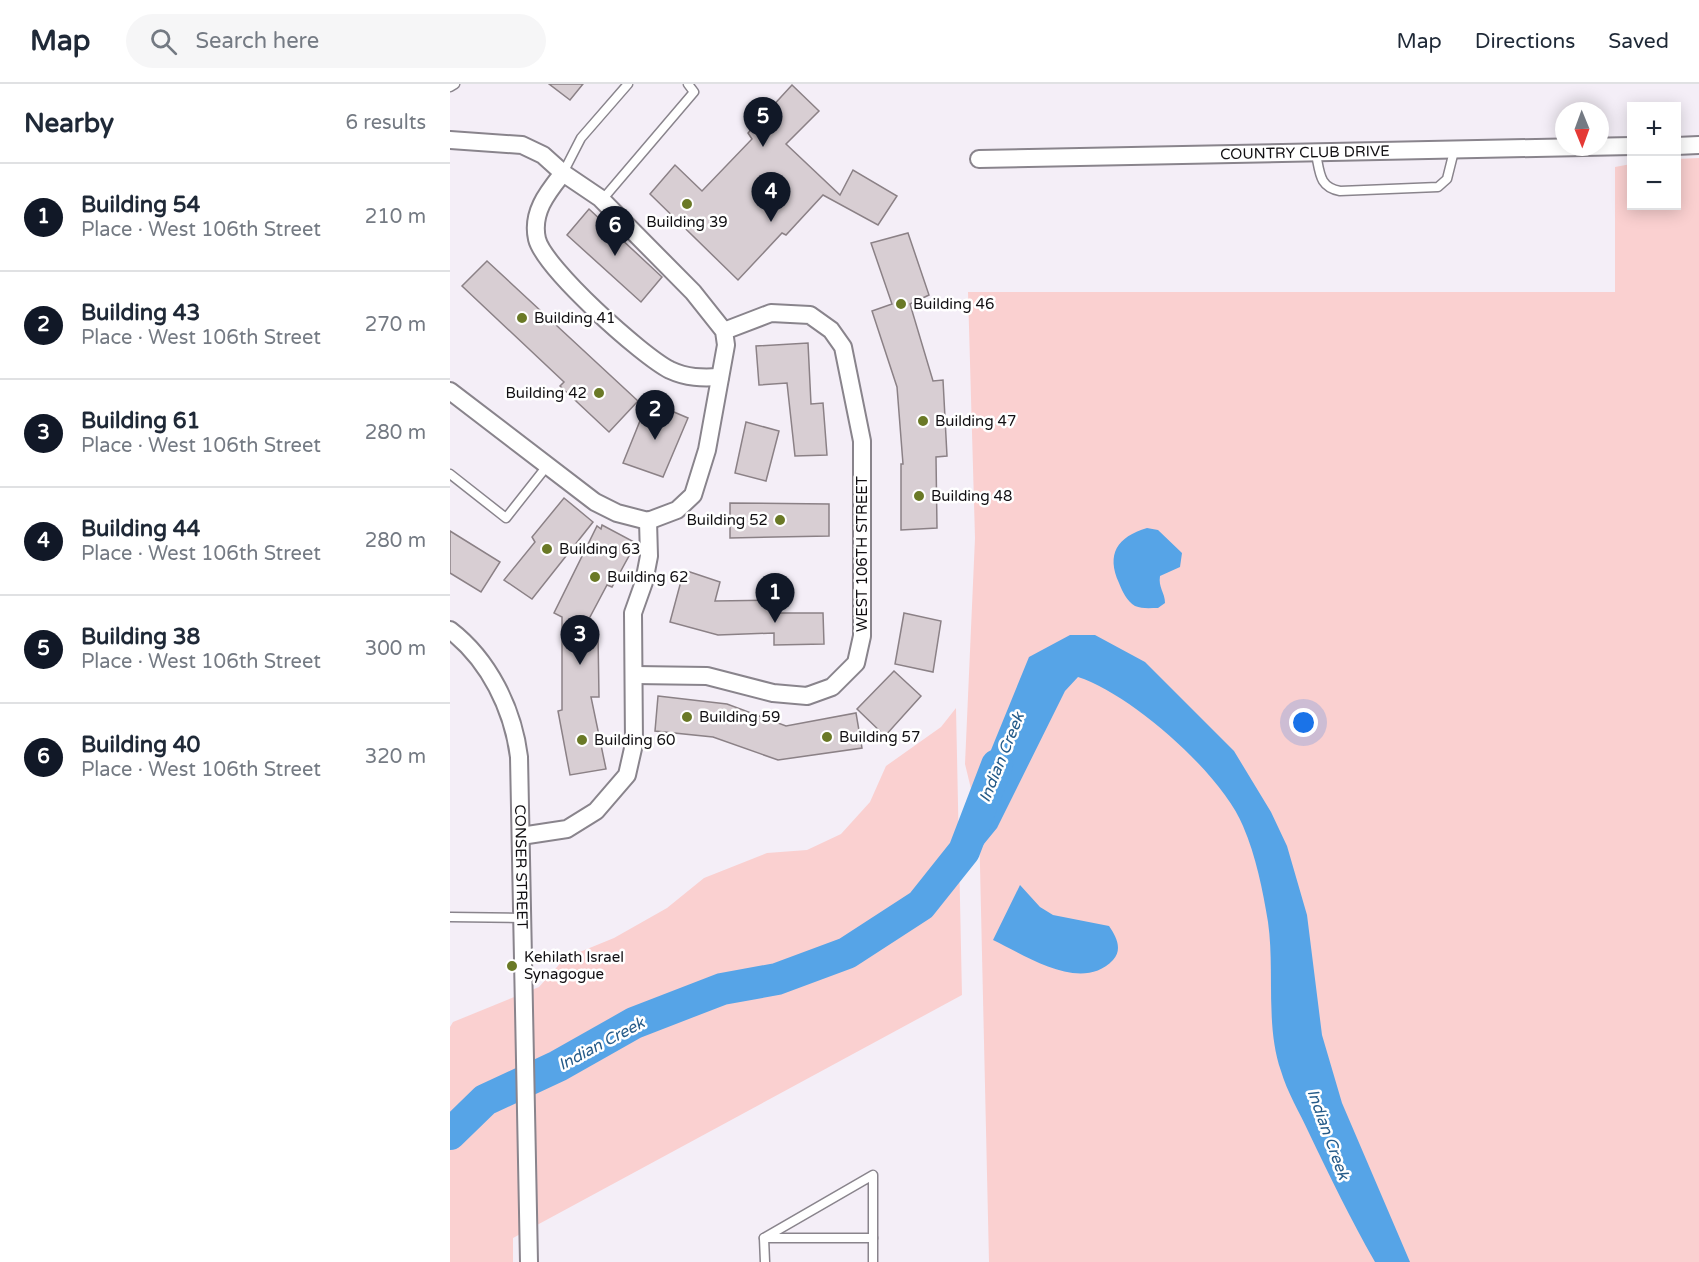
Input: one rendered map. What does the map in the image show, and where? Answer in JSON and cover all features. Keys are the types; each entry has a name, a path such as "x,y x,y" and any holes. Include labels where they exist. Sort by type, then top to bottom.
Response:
{"street":[{"path":"450,140 522,145 543,155 563,173 602,200 693,292 724,331 726,345 707,450 693,495 677,510 648,521 617,513 595,502 452,398"},
{"path":"1681,146 1699,145"},
{"name":"COUNTRY CLUB DRIVE","path":"979,159 1454,152 1627,146"},
{"path":"563,173 543,197 536,218 537,238 542,253 585,299 669,370 692,378 720,377"},
{"name":"WEST 106TH STREET","path":"635,675 707,676 773,693 807,696 832,687 856,663 862,636 862,441 843,347 831,330 810,315 771,313 724,331"},
{"path":"520,836 567,829 596,811 627,775 634,744 633,613 644,582 649,556 648,521"},
{"name":"CONSER STREET","path":"452,632 480,661 496,686 516,732 529,1262"}],"lane":[{"path":"450,87 454,84"},
{"path":"563,173 581,138 628,84"},
{"path":"602,200 694,92 688,84"},
{"path":"1316,154 1321,181 1329,189 1341,191 1437,187 1447,179 1454,152"},
{"path":"450,474 506,518 548,466"},
{"path":"450,917 522,918"},
{"path":"764,1238 873,1175 873,1262"},
{"path":"764,1238 873,1238"},
{"path":"764,1238 765,1262"}],"shaded area":[{"path":"1699,158 1699,1262 989,1262 979,822 965,764 975,538 968,292 1615,292 1615,167 1627,165 1627,210 1681,210 1681,159"},
{"path":"956,708 962,995 513,1238 513,1262 450,1262 450,1027 453,1022 539,987 565,958 614,938 667,908 704,878 767,853 807,850 841,834 870,802 886,766 941,727"}],"water":[{"path":"1147,528 1158,530 1182,553 1180,567 1160,576 1165,603 1158,608 1135,606 1125,596 1115,573 1114,555 1117,548 1128,536"},
{"path":"1070,635 1095,635 1145,662 1234,751 1271,812 1287,846 1307,915 1322,1035 1342,1103 1410,1262 1375,1262 1290,1095 1281,1071 1273,1035 1268,922 1252,849 1232,805 1196,760 1148,718 1123,700 1078,677 1065,691 997,828 979,850 979,822 991,750 1029,657"},
{"path":"1020,885 1040,907 1053,915 1109,926 1118,947 1113,960 1100,970 1069,973 1037,962 993,940"}],"building":[{"path":"549,84 583,84 570,100"},
{"path":"792,85 819,111 786,144 840,195 853,170 897,196 878,225 823,195 786,235 782,233 738,280 650,194 675,165 702,191 752,139 748,133"},
{"path":"589,209 662,277 641,302 567,235"},
{"path":"908,233 929,295 910,304 933,381 943,380 947,456 936,457 937,528 901,530 901,464 903,464 897,387 872,311 892,304 871,243"},
{"path":"487,261 638,401 609,432 560,386 564,382 462,286"},
{"path":"808,343 811,404 823,403 827,455 795,456 787,383 759,385 756,346"},
{"path":"648,401 688,418 663,477 623,463"},
{"path":"746,422 779,431 766,481 735,473"},
{"name":"Building 63","path":"564,498 593,522 532,599 504,580 535,542 532,537"},
{"name":"Building 52","path":"730,503 829,504 829,536 730,538"},
{"path":"602,525 636,543 612,587 607,585 581,634 598,634 599,697 591,697 606,769 570,775 558,711 562,710 562,617 554,613 597,526 601,529"},
{"path":"450,531 500,562 481,592 450,573"},
{"path":"684,570 720,582 715,601 773,600 774,613 823,613 824,644 774,645 774,633 718,635 670,622"},
{"path":"904,613 941,621 933,672 895,664"},
{"path":"894,671 921,696 885,736 857,709"},
{"path":"658,696 727,704 786,726 856,713 862,748 778,760 713,737 655,731"}],"waterway":[{"name":"Indian Creek","path":"450,1134 485,1100 558,1066 634,1023 722,989 777,979 847,953 921,905 964,851 997,765"}],"place":[{"name":"Building 38","path":"763,147"},
{"name":"Building 39","path":"687,204"},
{"name":"Building 44","path":"771,222"},
{"name":"Building 40","path":"615,256"},
{"name":"Building 46","path":"901,304"},
{"name":"Building 41","path":"522,318"},
{"name":"Building 42","path":"599,393"},
{"name":"Building 47","path":"923,421"},
{"name":"Building 43","path":"655,440"},
{"name":"Building 48","path":"919,496"},
{"name":"Building 52","path":"780,520"},
{"name":"Building 63","path":"547,549"},
{"name":"Building 62","path":"595,577"},
{"name":"Building 54","path":"775,623"},
{"name":"Building 61","path":"580,665"},
{"name":"Building 59","path":"687,717"},
{"name":"Building 57","path":"827,737"},
{"name":"Building 60","path":"582,740"},
{"name":"Kehilath Israel Synagogue","path":"512,966"}]}
